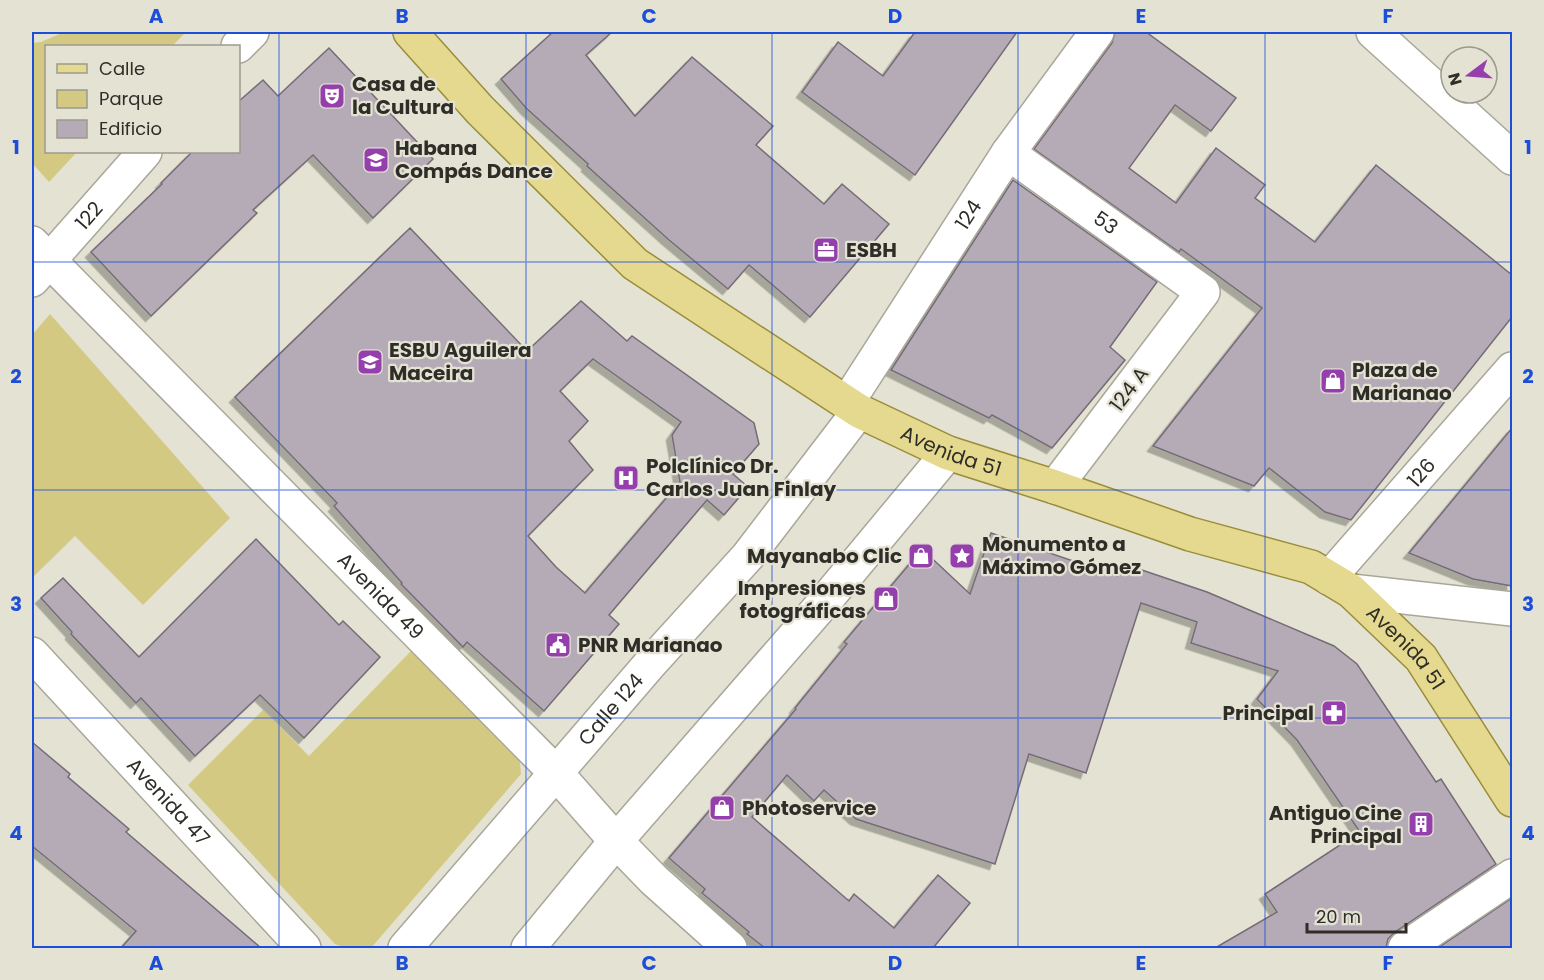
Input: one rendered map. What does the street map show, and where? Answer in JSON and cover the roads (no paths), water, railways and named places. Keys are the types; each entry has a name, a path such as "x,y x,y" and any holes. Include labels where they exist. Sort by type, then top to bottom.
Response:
{"main road":[{"name":"Avenida 51","path":"410,32 480,110 635,264 853,407 948,453 1190,534 1311,567 1340,584 1421,658 1512,800"}],"street":[{"path":"239,45 252,32"},
{"name":"124","path":"853,407 1008,153 1097,32"},
{"path":"1373,32 1512,158"},
{"name":"122","path":"37,261 144,153"},
{"name":"53","path":"1008,153 1203,292"},
{"name":"Avenida 49","path":"37,261 557,774 654,880 730,948"},
{"name":"124 A","path":"1055,487 1203,292"},
{"name":"126","path":"1340,584 1512,369"},
{"name":"Calle 124","path":"405,948 649,665 748,556 853,407"},
{"path":"528,948 616,841 820,607 948,453"},
{"path":"1340,584 1512,609"},
{"name":"Avenida 47","path":"32,654 304,948"},
{"path":"1405,948 1512,876"}],"place":[{"name":"Casa de la Cultura","path":"332,96"},
{"name":"Habana Compás Dance","path":"376,160"},
{"name":"ESBH","path":"826,250"},
{"name":"ESBU Aguilera Maceira","path":"370,362"},
{"name":"Plaza de Marianao","path":"1333,381"},
{"name":"Polclínico Dr. Carlos Juan Finlay","path":"626,478"},
{"name":"Mayanabo Clic","path":"921,556"},
{"name":"Monumento a Máximo Gómez","path":"962,556"},
{"name":"Impresiones fotográficas","path":"886,599"},
{"name":"PNR Marianao","path":"558,645"},
{"name":"Principal","path":"1334,713"},
{"name":"Photoservice","path":"722,808"},
{"name":"Antiguo Cine Principal","path":"1421,824"}]}
